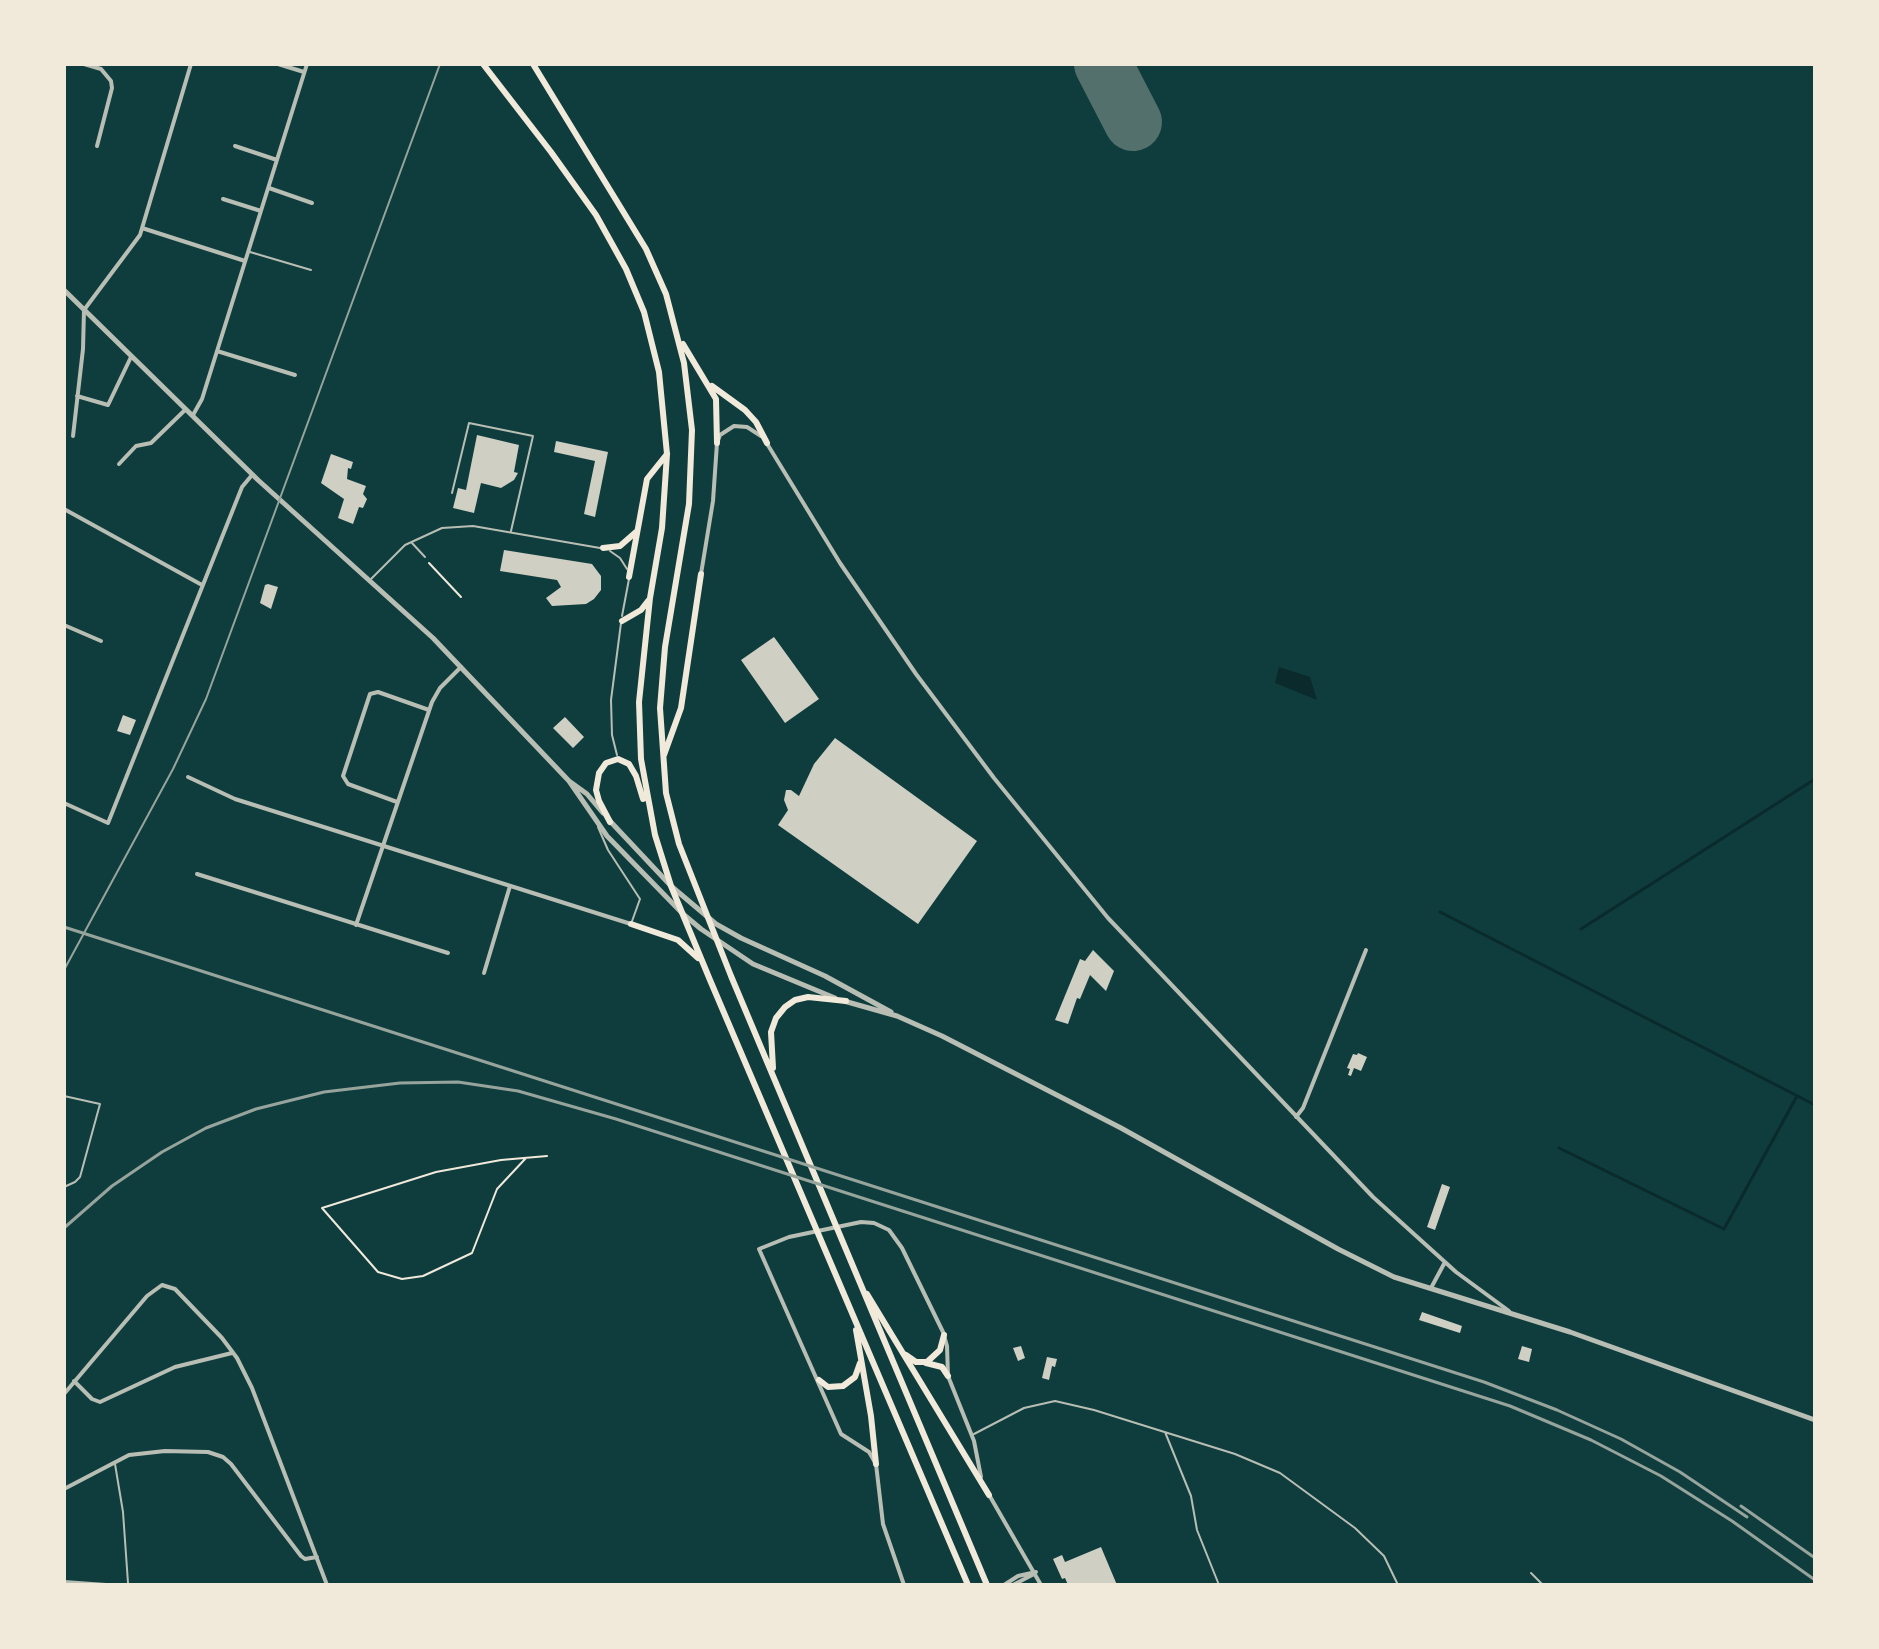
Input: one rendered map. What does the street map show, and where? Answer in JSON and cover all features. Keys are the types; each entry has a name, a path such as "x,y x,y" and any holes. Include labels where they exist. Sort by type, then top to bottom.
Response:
{"main road":[{"path":"483,64 571,178 615,248 641,303 652,340 663,401 667,454 662,528 641,673 639,723 643,776 655,835"},
{"path":"533,64 646,249 666,294 678,334 690,409 692,452 685,538 662,676 660,728 670,810 679,844 706,917 987,1585"},
{"path":"678,334 695,368 714,393 718,407 717,443"},
{"path":"708,383 745,410 756,422 767,443"},
{"path":"629,577 647,479 667,454"},
{"path":"603,548 615,548 624,543 638,528"},
{"path":"663,766 665,749 681,708 701,574"},
{"path":"622,621 641,610 650,598"},
{"path":"610,822 597,798 596,784 603,766 618,759 627,762 635,773 671,886 967,1584"},
{"path":"631,924 683,944 705,969"},
{"path":"775,1079 771,1032 781,1011 804,997 846,1001"},
{"path":"859,1280 989,1495"},
{"path":"853,1315 876,1464"},
{"path":"925,1363 940,1350 944,1335"},
{"path":"901,1349 912,1360 942,1367 948,1376"},
{"path":"819,1380 833,1388 849,1383 859,1367 861,1355"}],"street":[{"path":"84,64 101,69 111,81 112,88 97,146"},
{"path":"73,436 84,310 142,228 191,64"},
{"path":"278,64 304,72"},
{"path":"192,416 200,405 307,64"},
{"path":"235,146 277,160"},
{"path":"268,188 312,203"},
{"path":"223,199 261,211"},
{"path":"142,228 245,261"},
{"path":"64,290 252,475 370,580 461,667 569,781 594,819 628,859 683,914 716,941 766,971 897,1016"},
{"path":"217,351 295,375"},
{"path":"77,396 108,405 131,357"},
{"path":"119,464 136,446 151,443 185,410"},
{"path":"701,574 713,501 717,443 720,435 730,428 742,426 753,429 767,443 840,563 986,769 1122,934 1395,1220 1509,1311"},
{"path":"64,803 108,823 242,487 252,475"},
{"path":"64,509 203,585"},
{"path":"64,625 101,641"},
{"path":"356,925 429,710 440,688 461,667"},
{"path":"397,802 348,784 343,776 370,694 378,692 429,710"},
{"path":"188,777 235,799 631,924"},
{"path":"569,781 587,794 671,886 706,917 733,934 825,976 897,1016 1121,1128 1367,1264 1430,1289 1509,1311 1815,1420"},
{"path":"197,874 448,953"},
{"path":"484,973 510,886"},
{"path":"1296,1117 1303,1108 1366,950"},
{"path":"902,1583 883,1524 876,1464 869,1452 841,1434 759,1249 794,1236 851,1224 874,1223 893,1235 944,1335 948,1376 972,1435 981,1476 989,1495 1041,1585"},
{"path":"1430,1289 1445,1262"},
{"path":"64,1394 129,1315 162,1285 175,1289 194,1306 232,1353 263,1414 327,1585"},
{"path":"74,1381 92,1399 100,1402 175,1367 232,1353"},
{"path":"64,1489 129,1455 165,1451 208,1452 223,1457 237,1472 297,1552 305,1559 317,1557"},
{"path":"1004,1585 1018,1576 1036,1572"},
{"path":"1013,1585 1036,1572"},
{"path":"64,1582 106,1585"},
{"path":"127,1584 174,1585"}],"lane":[{"path":"248,251 311,270"},
{"path":"452,493 469,423 531,435 533,438 511,532"},
{"path":"370,580 410,541 433,530 457,526 603,548 620,558 629,577 611,700 612,735 618,759"},
{"path":"410,541 425,557"},
{"path":"594,819 608,850 640,899 631,924"},
{"path":"64,1096 100,1104 80,1177 64,1187"},
{"path":"972,1435 1024,1408 1055,1401 1079,1405 1235,1454 1280,1473 1373,1543 1384,1556 1398,1585"},
{"path":"1165,1432 1191,1496 1197,1530 1219,1585"},
{"path":"115,1464 123,1512 127,1584"},
{"path":"1531,1573 1543,1585"}],"path":[{"path":"425,557 461,597"},
{"path":"526,1158 497,1189 472,1253 423,1276 402,1279 378,1272 322,1208 436,1172 526,1158 547,1156"}],"water":[{"path":"1279,667 1310,677 1317,700 1275,683"}],"building":[{"path":"477,435 519,445 514,472 518,473 514,480 501,488 481,483 474,513 453,508 458,488 466,490"},
{"path":"556,441 608,452 595,517 584,514 595,461 554,452"},
{"path":"331,454 353,462 351,469 348,468 347,479 366,486 363,494 367,499 363,508 359,507 353,524 338,518 344,499 321,483"},
{"path":"504,550 592,564 601,576 601,590 586,604 552,606 546,598 561,587 557,580 500,571"},
{"path":"268,584 278,587 271,609 260,603"},
{"path":"774,637 819,699 785,723 741,660"},
{"path":"123,715 136,720 130,735 117,731"},
{"path":"565,717 584,737 573,748 553,728"},
{"path":"835,738 977,841 918,924 778,825 788,810 784,800 786,790 799,796 814,764"},
{"path":"1093,950 1114,971 1106,991 1090,975 1080,999 1077,998 1068,1024 1055,1020 1080,959 1085,961"},
{"path":"1353,1054 1367,1057 1361,1071 1354,1068 1351,1076 1348,1075 1350,1069 1347,1068"},
{"path":"1442,1184 1450,1187 1435,1230 1427,1227"},
{"path":"1422,1312 1462,1326 1460,1333 1419,1320"},
{"path":"1021,1346 1025,1358 1018,1361 1013,1348"},
{"path":"1522,1346 1532,1349 1529,1362 1518,1359"},
{"path":"1047,1357 1057,1359 1049,1380 1042,1378"},
{"path":"1101,1547 1117,1585 1068,1585 1065,1578 1062,1579 1053,1559 1062,1555 1065,1562"}],"waterway":[{"path":"1581,929 1815,779"},
{"path":"1440,912 1815,1105"},
{"path":"1559,1148 1724,1229 1797,1096"}],"runway":[{"path":"1103,64 1133,122"}],"tram line":[{"path":"64,970 173,769 206,699 440,64"}],"railway":[{"path":"64,927 1484,1382 1621,1439 1680,1472 1747,1517"},
{"path":"64,1228 112,1186 162,1152 206,1128 256,1109 324,1092 400,1083 458,1082 518,1091 616,1119 1510,1406 1591,1440 1661,1476 1732,1521 1815,1580"},
{"path":"1741,1506 1815,1558"}]}
